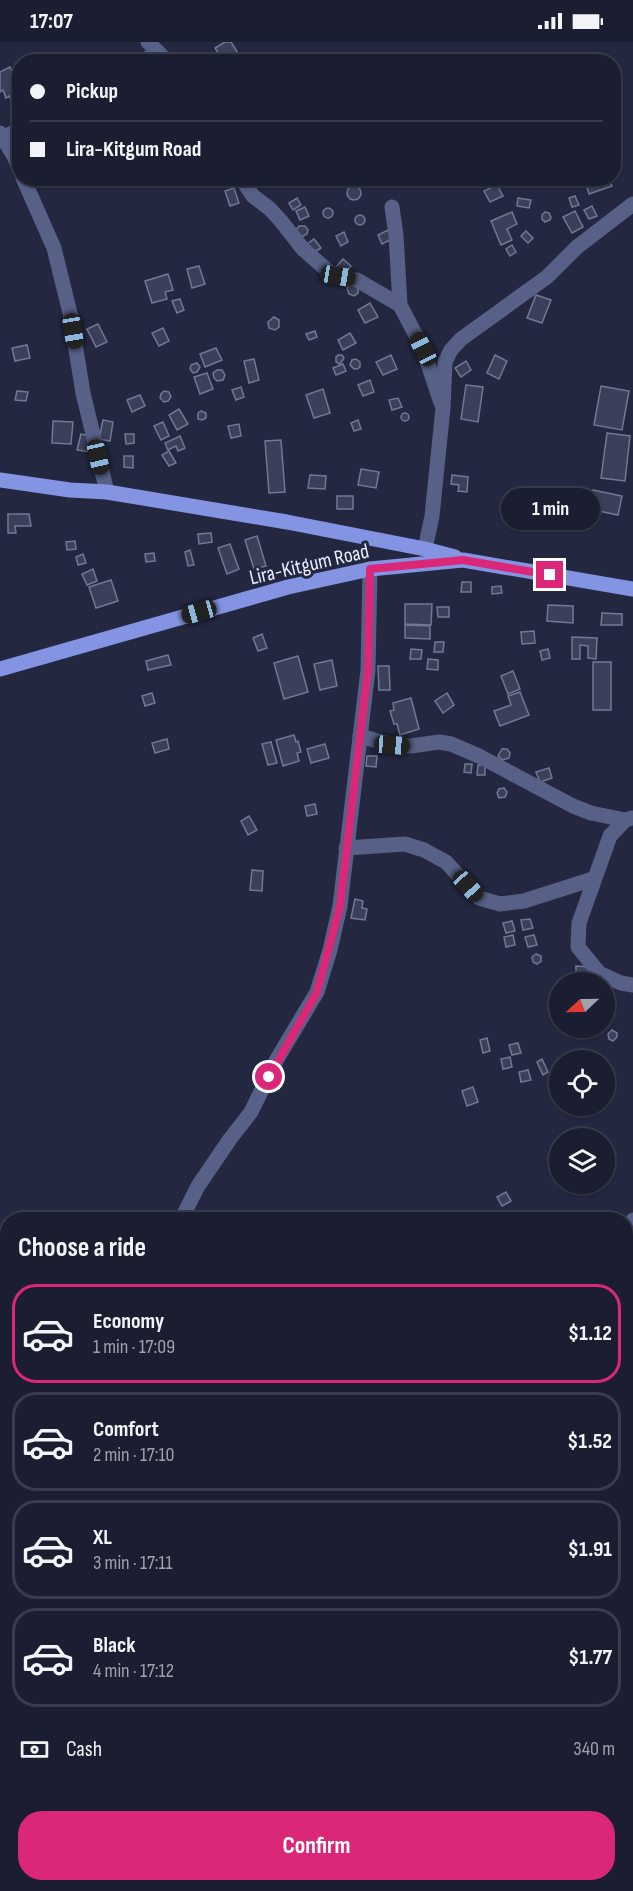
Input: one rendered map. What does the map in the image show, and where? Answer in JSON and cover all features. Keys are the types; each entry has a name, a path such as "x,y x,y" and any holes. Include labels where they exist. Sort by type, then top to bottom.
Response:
{"main road":[{"path":"0,480 70,490 107,492 287,522 425,549 463,560"},
{"name":"Lira-Kitgum Road","path":"0,669 288,587 370,569 463,560 633,590"}],"street":[{"path":"2,136 12,153"},
{"path":"27,186 54,248 70,313 83,393 107,492"},
{"path":"246,186 253,196 270,209 303,249 327,270 338,276 357,280 400,305"},
{"path":"425,549 432,516 443,408 445,362 451,350 461,339 547,277 577,248 633,204"},
{"path":"392,207 400,305 423,349 443,408"},
{"path":"185,1212 198,1186 251,1112 277,1059 317,992 340,906 368,670 370,569"},
{"path":"360,736 392,745 411,746 439,742 452,744 573,806 591,813 629,819"},
{"path":"629,819 610,836 579,923 578,947 599,973 621,983 633,985"},
{"path":"346,848 405,844 424,850 446,862 479,898 500,904 524,901 593,879"}],"building":[{"path":"225,42 231,42 238,54 219,54 215,48"},
{"path":"10,67 12,71 12,102 9,96 6,98 3,90 0,92 0,72"},
{"path":"354,186 359,188 361,193 359,198 354,200 349,198 347,193 349,188"},
{"path":"498,186 503,196 490,202 484,191"},
{"path":"586,186 612,186 589,194"},
{"path":"234,188 239,203 230,206 225,191"},
{"path":"575,196 579,205 572,207 569,198"},
{"path":"297,198 301,205 293,210 289,203"},
{"path":"518,198 531,200 529,208 517,206"},
{"path":"592,206 597,216 589,219 584,210"},
{"path":"305,207 309,216 300,220 296,211"},
{"path":"328,208 332,209 332,217 328,218 324,217 323,213 324,209"},
{"path":"575,211 583,227 572,233 563,217"},
{"path":"512,212 517,224 507,229 512,240 501,245 491,221"},
{"path":"545,212 551,217 545,222 542,215"},
{"path":"360,215 364,216 364,224 360,225 356,224 355,220 356,216"},
{"path":"299,226 305,226 308,230 307,234 299,236 296,230"},
{"path":"388,230 392,239 382,244 378,235"},
{"path":"526,231 533,238 528,243 521,236"},
{"path":"344,232 348,242 341,246 336,236"},
{"path":"314,239 321,248 313,253 307,244"},
{"path":"512,245 516,252 510,256 506,249"},
{"path":"343,259 351,266 343,275 335,268"},
{"path":"199,266 205,284 192,288 187,269"},
{"path":"168,274 173,290 165,292 167,299 152,303 145,281"},
{"path":"350,285 358,287 358,293 354,296 349,294 347,288"},
{"path":"536,295 551,300 542,323 527,318"},
{"path":"180,299 184,310 177,313 172,301"},
{"path":"370,303 378,317 365,323 358,310"},
{"path":"274,317 279,320 279,327 275,330 269,328 268,322"},
{"path":"98,324 107,342 96,347 87,329"},
{"path":"163,328 169,341 159,346 152,333"},
{"path":"315,331 317,337 309,340 306,334"},
{"path":"350,333 356,343 343,350 338,340"},
{"path":"27,345 30,358 15,361 12,348"},
{"path":"216,348 222,360 205,367 200,354"},
{"path":"338,355 344,358 340,364 336,362"},
{"path":"391,355 397,369 383,375 376,362"},
{"path":"495,355 507,361 499,379 487,373"},
{"path":"254,359 259,380 249,383 244,361"},
{"path":"356,359 360,362 360,367 354,369 350,365 352,360"},
{"path":"466,361 471,370 461,377 455,368"},
{"path":"197,363 200,367 197,372 193,373 190,369 191,365"},
{"path":"343,364 346,371 336,375 333,368"},
{"path":"222,370 225,375 223,380 217,381 214,378 213,373"},
{"path":"207,373 213,389 200,394 194,377"},
{"path":"370,380 374,392 363,396 358,385"},
{"path":"466,385 483,387 478,422 461,419"},
{"path":"601,386 629,391 622,430 594,425"},
{"path":"241,387 244,397 236,400 232,390"},
{"path":"323,389 330,413 314,418 306,395"},
{"path":"17,391 28,392 26,401 15,400"},
{"path":"164,391 169,392 171,397 164,402 160,398"},
{"path":"140,395 145,406 132,412 127,400"},
{"path":"398,398 402,407 392,410 389,400"},
{"path":"179,409 188,424 177,430 169,415"},
{"path":"201,411 206,413 206,418 202,420 198,419 198,413"},
{"path":"405,413 409,417 405,421 401,417"},
{"path":"103,420 113,422 110,441 99,439"},
{"path":"358,420 361,429 354,431 351,423"},
{"path":"53,421 73,422 71,444 52,443"},
{"path":"163,422 169,436 161,440 154,426"},
{"path":"239,424 241,436 231,438 228,426"},
{"path":"607,433 630,436 625,481 601,478"},
{"path":"81,434 93,437 90,452 77,450"},
{"path":"125,434 134,434 134,443 126,444"},
{"path":"180,436 185,448 178,451 176,446 168,450 165,443"},
{"path":"281,440 285,492 269,493 265,441"},
{"path":"169,451 176,463 169,466 162,455"},
{"path":"124,456 133,456 133,468 124,467"},
{"path":"361,469 379,472 376,488 358,485"},
{"path":"310,475 326,476 325,489 308,488"},
{"path":"452,475 468,477 467,492 458,491 459,485 451,484"},
{"path":"593,490 622,496 618,515 589,509"},
{"path":"573,493 586,496 584,507 571,505"},
{"path":"337,496 353,496 353,509 337,509"},
{"path":"8,514 29,514 31,526 15,526 16,533 8,533"},
{"path":"211,533 212,542 199,544 198,534"},
{"path":"257,536 266,566 254,569 245,540"},
{"path":"75,541 76,549 67,550 66,542"},
{"path":"230,544 239,569 227,574 218,548"},
{"path":"190,550 194,565 188,566 185,552"},
{"path":"154,553 155,561 146,562 145,554"},
{"path":"83,554 86,563 78,565 76,557"},
{"path":"93,569 97,581 87,585 82,574"},
{"path":"111,580 118,601 96,608 89,587"},
{"path":"462,582 471,582 471,592 461,592"},
{"path":"501,586 502,593 492,594 492,587"},
{"path":"405,604 432,604 431,625 405,624"},
{"path":"548,605 573,606 573,623 547,621"},
{"path":"437,607 449,607 449,617 438,617"},
{"path":"602,613 622,614 622,625 601,625"},
{"path":"405,625 430,626 430,639 405,638"},
{"path":"534,631 535,643 522,644 521,632"},
{"path":"262,634 267,648 258,651 253,638"},
{"path":"572,637 597,638 596,659 588,658 588,646 580,645 580,659 572,659"},
{"path":"435,642 444,642 443,652 434,652"},
{"path":"411,649 422,650 421,659 410,659"},
{"path":"548,649 550,658 542,660 540,651"},
{"path":"168,655 171,665 148,670 146,661"},
{"path":"298,656 308,692 284,699 274,663"},
{"path":"428,659 438,660 438,670 427,669"},
{"path":"332,660 337,686 320,690 314,664"},
{"path":"593,662 611,662 611,710 593,710"},
{"path":"378,666 389,666 390,690 379,690"},
{"path":"513,671 520,689 508,694 501,676"},
{"path":"520,692 529,715 500,726 494,711 511,705 508,696"},
{"path":"152,693 155,703 145,706 142,696"},
{"path":"447,693 454,705 443,713 435,701"},
{"path":"411,698 419,729 400,735 390,711 394,710 393,703"},
{"path":"294,735 301,752 297,753 299,761 283,766 276,740"},
{"path":"167,739 169,749 155,753 152,743"},
{"path":"271,742 277,763 268,765 262,744"},
{"path":"325,744 329,758 311,763 307,749"},
{"path":"502,749 507,749 510,753 509,758 503,760 498,756"},
{"path":"367,756 377,756 376,767 366,766"},
{"path":"465,764 472,764 471,773 464,772"},
{"path":"478,765 485,765 485,775 477,775"},
{"path":"549,768 552,778 540,782 536,772"},
{"path":"504,788 507,792 505,797 499,798 497,793 499,789"},
{"path":"315,804 317,814 307,816 305,806"},
{"path":"249,816 257,830 248,835 241,821"},
{"path":"252,870 263,871 262,891 250,890"},
{"path":"355,899 363,901 362,908 367,909 365,920 351,918"},
{"path":"530,919 533,928 523,930 521,920"},
{"path":"512,921 515,931 506,933 503,923"},
{"path":"513,935 515,945 506,947 504,937"},
{"path":"534,935 537,945 528,947 525,937"},
{"path":"536,954 541,956 541,961 537,964 533,962 532,957"},
{"path":"576,966 589,967 589,972 576,972"},
{"path":"615,1032 617,1033 617,1037 613,1041 609,1039 615,1038"},
{"path":"487,1038 490,1051 483,1053 480,1040"},
{"path":"518,1043 521,1053 512,1055 509,1045"},
{"path":"510,1057 512,1067 503,1069 501,1059"},
{"path":"542,1059 548,1072 543,1075 537,1062"},
{"path":"528,1070 531,1080 521,1082 519,1072"},
{"path":"473,1087 478,1102 467,1106 462,1091"},
{"path":"506,1192 511,1201 502,1206 497,1197"}],"route":[{"path":"269,1077 277,1059 290,1041 317,992 336,928 368,670 370,569 463,560 550,575"}]}
